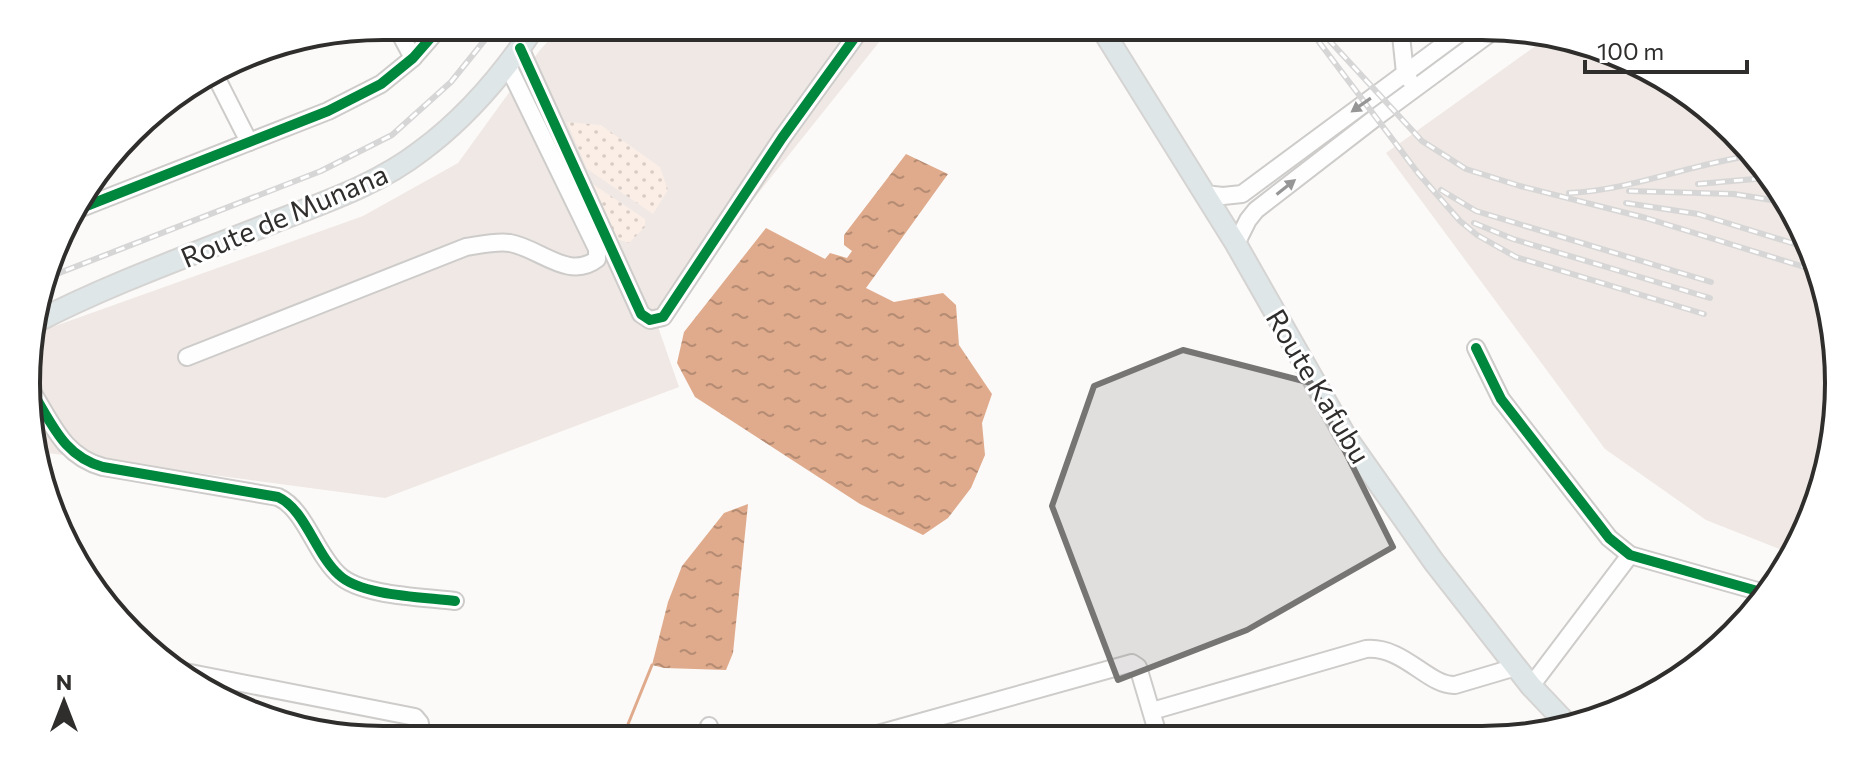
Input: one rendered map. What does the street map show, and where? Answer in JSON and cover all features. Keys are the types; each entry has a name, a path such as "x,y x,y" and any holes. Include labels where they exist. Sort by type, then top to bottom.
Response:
{"main road":[{"name":"Route de Munana","path":"47,317 100,291 368,185 420,152 462,116 508,66 525,40"},
{"name":"Route Kafubu","path":"1109,40 1236,244 1346,437 1434,562 1531,686 1560,717"}],"street":[{"path":"403,40 413,58"},
{"path":"90,204 328,111 381,84 413,58 429,40"},
{"path":"520,48 641,314 650,320 663,317 782,138 853,40"},
{"path":"1401,40 1405,73 1415,89"},
{"path":"1204,194 1242,194 1450,40"},
{"path":"1236,244 1256,210 1481,40"},
{"path":"187,357 466,247 511,243 564,266 588,266 597,259 597,249 508,66"},
{"path":"218,82 249,142"},
{"path":"1476,348 1501,399 1609,538 1630,555 1755,590"},
{"path":"41,406 67,446 82,460 103,467 278,497 289,504 330,566 347,581 367,588 455,601"},
{"path":"1531,686 1630,555"},
{"path":"1152,711 1366,649 1378,649 1405,659 1445,685 1516,667"},
{"path":"907,726 1132,663 1138,667 1156,726"},
{"path":"204,676 415,717 420,726"}],"highlighted area":[{"path":"1183,350 1311,383 1393,547 1247,630 1118,680 1052,506 1094,386"}],"shaded area":[{"path":"549,40 881,40 656,321 679,387 385,498 48,453 40,383 44,330 363,216 458,163"},
{"path":"1537,45 1592,58 1634,75 1673,98 1725,140 1767,192 1790,231 1807,273 1822,338 1825,383 1818,450 1807,493 1781,550 1706,520 1605,449 1386,153"},
{"path":"567,122 601,125 660,167 668,190 653,214 587,169"},
{"path":"593,184 645,219 645,227 629,243 617,239"}],"water":[{"path":"906,154 948,174 866,288 894,302 943,293 956,305 959,345 992,394 982,423 985,455 971,488 948,518 923,535 860,504 695,397 677,363 684,332 766,228 825,259 830,253 847,258 852,251 844,245 844,235"},
{"path":"748,504 733,653 726,670 652,665 668,602 682,566 724,513"}],"waterway":[{"path":"627,726 652,665"}],"railway":[{"path":"58,274 321,171 392,135 451,82 485,40"},
{"path":"1329,40 1422,141 1466,169 1646,218 1805,267"},
{"path":"1319,42 1418,173 1460,221 1477,235 1516,257 1704,314"},
{"path":"1569,193 1615,187 1741,158"},
{"path":"1698,184 1757,179"},
{"path":"1441,190 1476,211 1711,282"},
{"path":"1629,191 1734,194 1772,200"},
{"path":"1626,203 1698,214 1796,244"},
{"path":"1474,223 1513,239 1710,298"}],"cycle path":[{"path":"90,204 328,111 381,84 413,58 429,40"},
{"path":"520,48 641,314 650,320 663,317 782,138 853,40"},
{"path":"1476,348 1501,399 1609,538 1630,555 1755,590"},
{"path":"41,408 68,447 89,462 278,497 296,511 331,566 349,582 377,591 455,601"}]}
